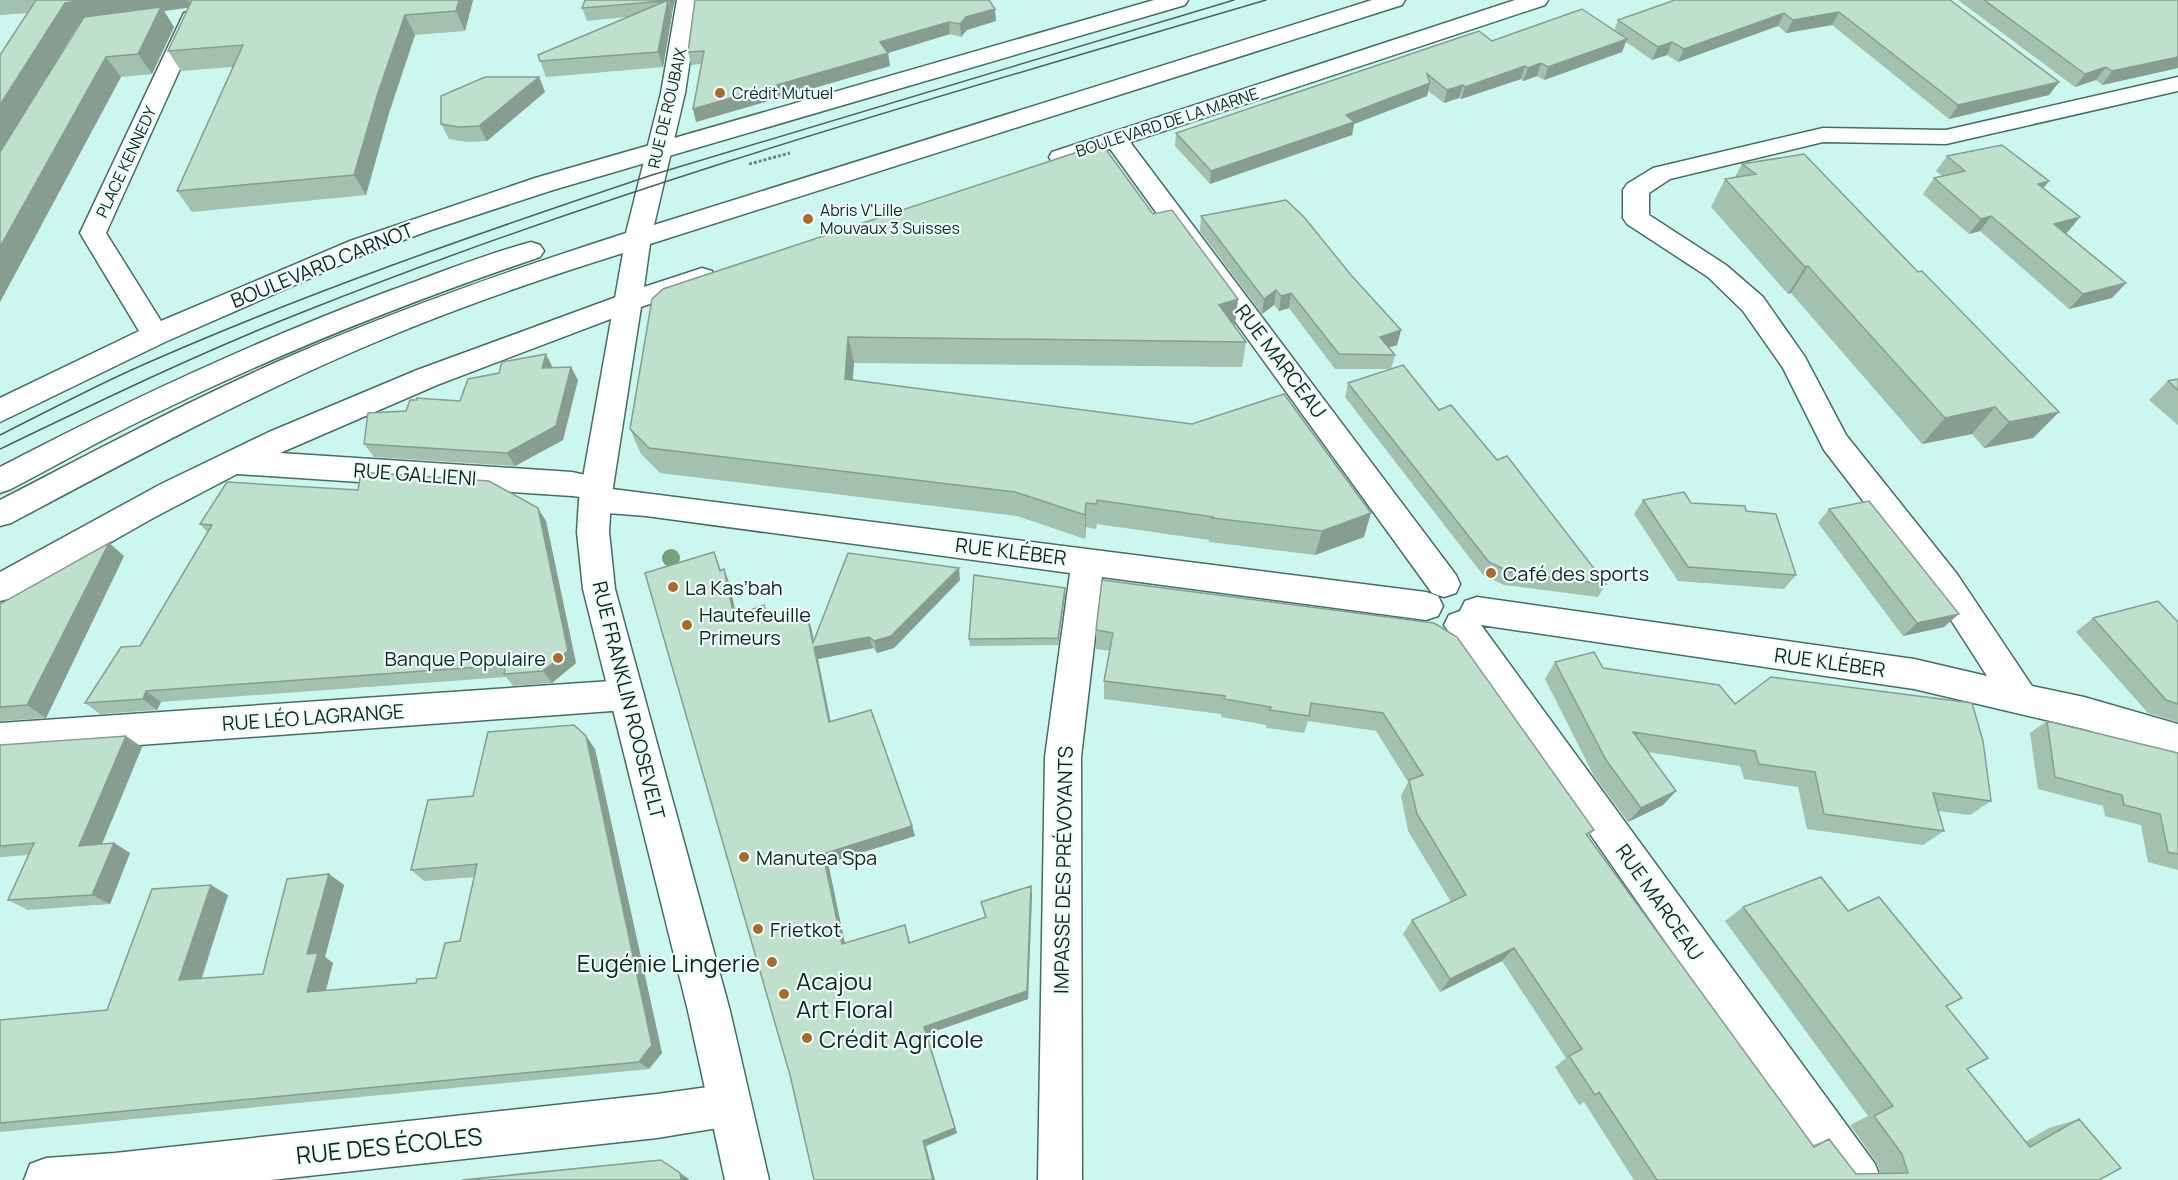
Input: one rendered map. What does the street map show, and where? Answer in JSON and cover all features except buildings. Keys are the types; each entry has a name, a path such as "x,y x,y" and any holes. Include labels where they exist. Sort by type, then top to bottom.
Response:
{"street":[{"name":"RUE DE ROUBAIX","path":"641,227 657,152 673,93 688,0"},
{"path":"657,152 1177,0"},
{"path":"0,514 196,412 356,339 561,263 641,227 1336,0"},
{"path":"0,481 131,412 293,338 423,287 641,227 1394,0"},
{"name":"BOULEVARD DE LA MARNE","path":"1039,165 1537,0"},
{"name":"PLACE KENNEDY","path":"155,335 93,233 182,17"},
{"path":"2019,697 1945,583 1835,442 1791,357 1753,304 1717,271 1636,218 1636,190 1662,173 1823,135 1946,136 2072,98 2178,84"},
{"name":"RUE MARCEAU","path":"1115,139 1435,595 1433,616 1443,624 1469,618 1484,655 1858,1180"},
{"name":"BOULEVARD CARNOT","path":"0,411 155,335 404,230 527,189 657,152"},
{"name":"RUE FRANKLIN ROOSEVELT","path":"641,227 596,494 593,532 595,565 626,695 709,1011 747,1180"},
{"path":"0,588 149,504 232,462 392,392 627,302 721,270"},
{"name":"RUE GALLIENI","path":"232,462 572,484 596,494"},
{"name":"RUE KLÉBER","path":"596,494 646,504 1088,561 1435,595"},
{"name":"IMPASSE DES PRÉVOYANTS","path":"1060,1180 1063,757 1088,561"},
{"name":"RUE KLÉBER","path":"1469,618 1914,674 2019,697 2178,740"},
{"name":"RUE LÉO LAGRANGE","path":"0,739 626,695"},
{"name":"RUE DES ÉCOLES","path":"46,1180 127,1174 622,1120 730,1105"}],"path":[{"path":"749,164 796,151"}],"tram line":[{"path":"0,435 120,375 201,340 328,289 457,242 652,175 1234,0"},
{"path":"0,449 230,342 426,265 544,223 783,144 1266,0"}],"place":[{"name":"Crédit Mutuel","path":"720,93"},
{"name":"Abris V'Lille Mouvaux 3 Suisses","path":"808,219"},
{"name":"Café des sports","path":"1491,573"},
{"name":"La Kas’bah","path":"673,587"},
{"name":"Hautefeuille Primeurs","path":"687,625"},
{"name":"Banque Populaire","path":"558,658"},
{"name":"Manutea Spa","path":"744,857"},
{"name":"Frietkot","path":"758,929"},
{"name":"Eugénie Lingerie","path":"772,962"},
{"name":"Acajou Art Floral","path":"784,994"},
{"name":"Crédit Agricole","path":"807,1038"}]}
